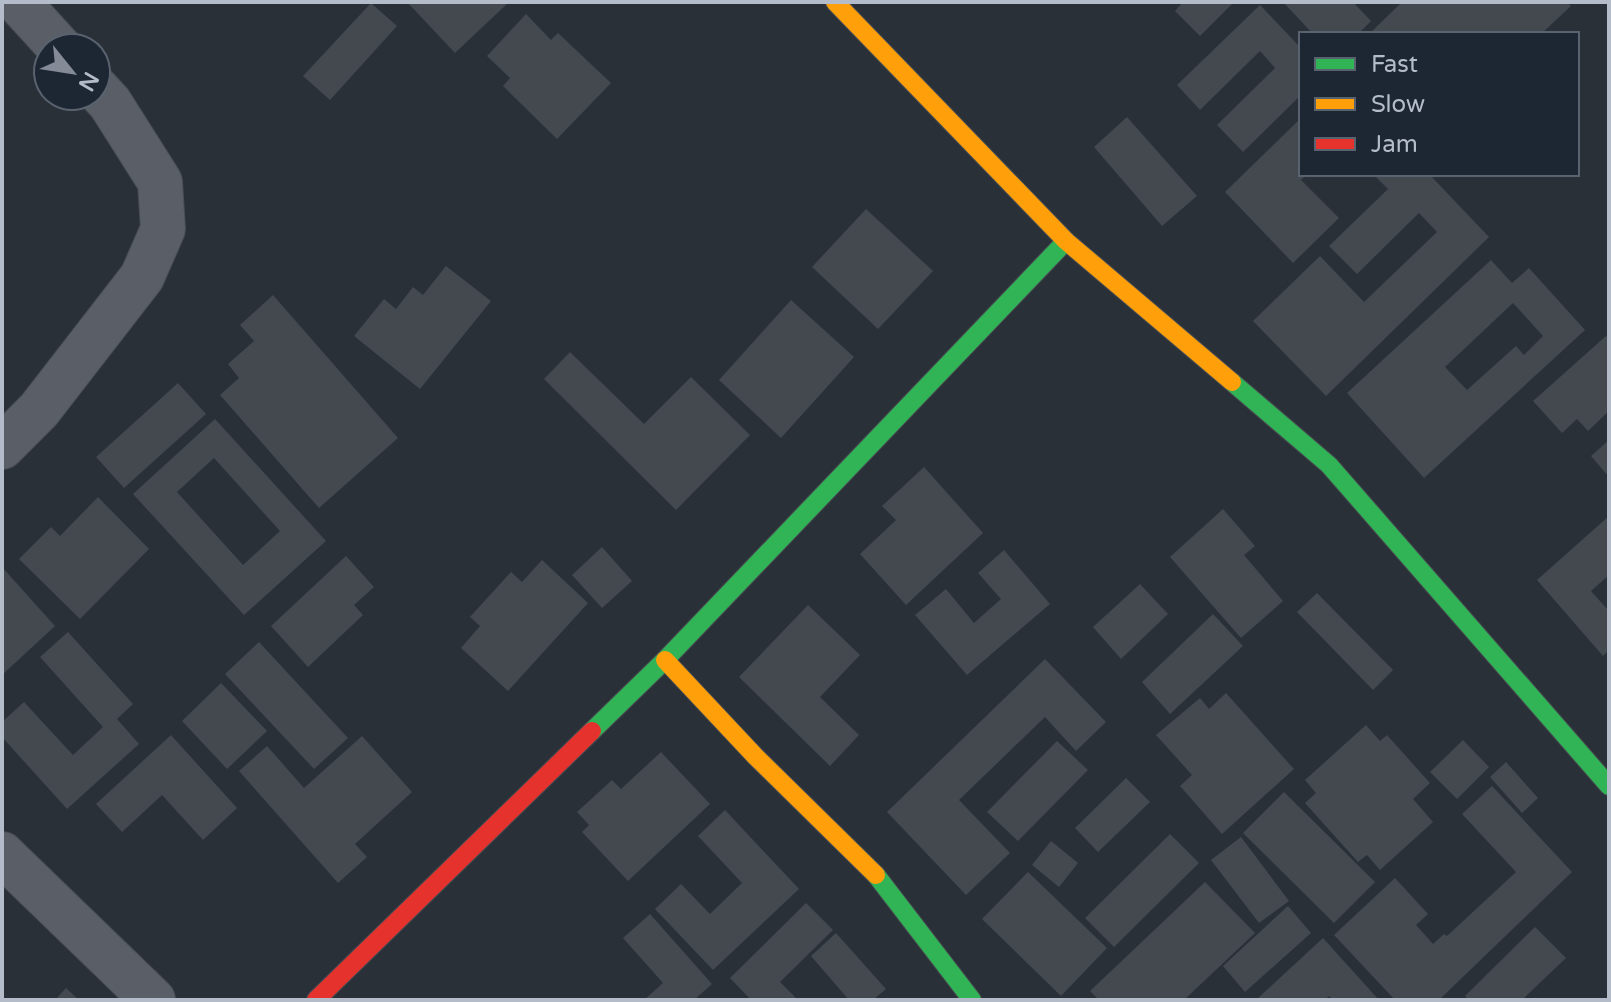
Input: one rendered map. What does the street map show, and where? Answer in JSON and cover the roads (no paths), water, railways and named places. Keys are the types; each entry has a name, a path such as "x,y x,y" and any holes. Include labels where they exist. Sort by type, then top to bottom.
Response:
{"street":[{"path":"18,2 45,32"},
{"path":"835,2 1066,241 1329,465 1609,786"},
{"path":"2,447 39,410 142,277 163,229 160,182 112,106"},
{"path":"316,1000 665,660 1066,241"},
{"path":"665,660 755,756 868,865 972,1000"},
{"path":"2,854 153,1000"}]}
